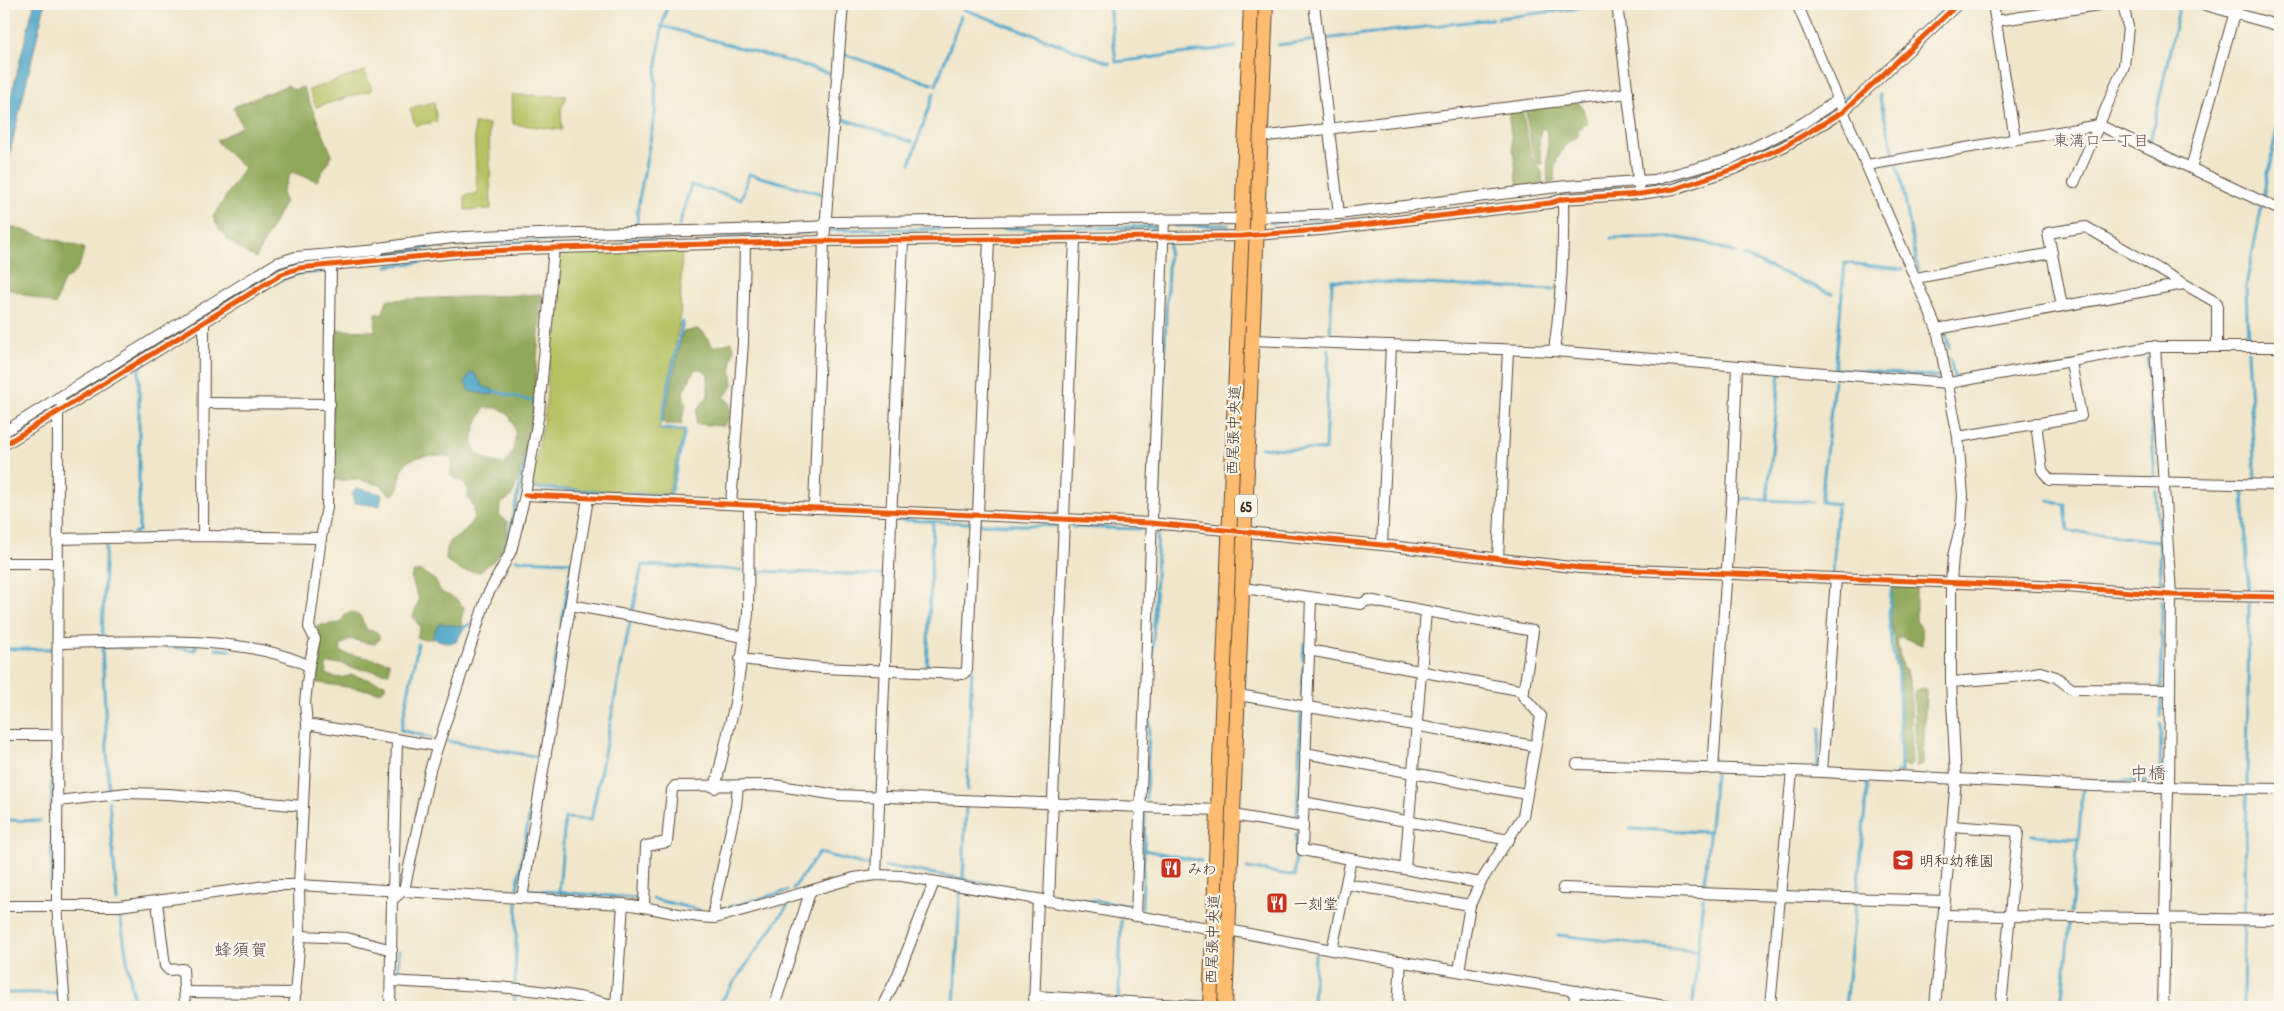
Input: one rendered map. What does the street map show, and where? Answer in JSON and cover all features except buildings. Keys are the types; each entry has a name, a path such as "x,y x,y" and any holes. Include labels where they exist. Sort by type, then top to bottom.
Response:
{"main road":[{"name":"西尾張中央道","path":"1225,1007 1252,340 1249,235 1251,4"},
{"name":"西尾張中央道","path":"1249,218 1260,137 1266,4"},
{"name":"西尾張中央道","path":"1210,1007 1229,529 1249,235"}],"street":[{"path":"814,508 824,241 843,4"},
{"path":"1314,4 1339,214"},
{"path":"1617,4 1640,194"},
{"path":"1797,4 1937,329 1958,436 1963,496 1961,525 1953,556 1951,582 1951,682 1956,779 1935,1007"},
{"path":"4,445 282,274 299,268 331,266 379,250 466,252 824,241 1249,235 1320,230 1550,203 1563,199 1640,194 1674,189 1734,169 1783,147 1843,112 1958,4"},
{"path":"1993,4 2015,139"},
{"path":"1996,21 2104,4"},
{"path":"2074,183 2124,66 2128,27 2123,4"},
{"path":"2202,4 2236,9 2280,26"},
{"path":"2191,168 2236,9"},
{"path":"1260,137 1628,93"},
{"path":"4,432 277,263 296,257 379,250 464,237 564,233 754,231 825,224 1249,218 1339,214 1566,186 1654,180 1730,159 1786,132 1838,100"},
{"path":"1867,165 2099,125 2280,210"},
{"path":"1554,352 1561,297 1564,246 1563,199"},
{"path":"1136,915 1164,219"},
{"path":"2062,306 2048,232 2086,227 2217,303 2217,346"},
{"path":"1049,901 1074,238"},
{"path":"740,659 822,668 885,672 963,674 967,670 989,239"},
{"path":"876,875 904,240"},
{"path":"731,504 744,343 745,243"},
{"path":"404,890 430,770 487,596 511,551 525,495 539,412 554,248"},
{"path":"1916,278 2052,253"},
{"path":"294,1007 300,936 299,885 308,724 305,703 309,666 315,639 310,627 321,538 327,507 331,266"},
{"path":"1937,329 2184,284"},
{"path":"203,536 204,322"},
{"path":"1252,340 1554,352 1949,383 2155,346 2280,346"},
{"path":"1382,545 1391,345"},
{"path":"2155,346 2171,595 2163,1007"},
{"path":"1498,558 1508,350"},
{"path":"1958,436 2081,416 2071,362"},
{"path":"1713,769 1727,574 1737,366"},
{"path":"58,398 61,410 58,539 57,906 65,1007"},
{"path":"204,403 330,404"},
{"path":"2036,423 2042,470 2050,480 2280,485"},
{"path":"525,495 1151,523 1382,545 1580,568 2066,587 2171,595 2280,597"},
{"path":"522,898 588,498"},
{"path":"715,788 735,703 748,614 749,505"},
{"path":"58,539 203,536 321,538"},
{"path":"4,562 58,563"},
{"path":"1822,772 1836,578"},
{"path":"1243,588 1361,604 1368,600 1533,632 1524,696 1541,716 1523,816 1480,883 1470,905 1459,972"},
{"path":"1311,598 1302,850 1480,883"},
{"path":"571,605 744,637"},
{"path":"1405,869 1426,611"},
{"path":"58,643 195,642 269,652 291,658 309,666"},
{"path":"1309,650 1524,691"},
{"path":"1951,682 2014,677 2040,672 2051,674 2072,689 2170,690"},
{"path":"1238,695 1535,746"},
{"path":"308,724 438,746"},
{"path":"4,735 58,735"},
{"path":"390,1007 397,739"},
{"path":"1305,753 1526,794"},
{"path":"1577,764 1822,772 2093,786 2280,788"},
{"path":"1770,1007 1792,771"},
{"path":"644,906 646,846 667,842 672,790 675,786 715,788 774,785 837,795 1217,810"},
{"path":"715,918 714,907 736,806 738,786"},
{"path":"58,802 127,793 169,794 304,806"},
{"path":"1303,802 1509,840"},
{"path":"1233,816 1303,827"},
{"path":"1952,826 2018,830 2001,1007"},
{"path":"1332,950 1351,859"},
{"path":"4,906 119,906 273,886 299,885 393,895 404,890 623,904 644,906 698,918 715,918 854,878 876,875 902,876 1213,929 1229,930 1400,962 1671,1007"},
{"path":"882,1007 897,977 934,882"},
{"path":"1346,884 1470,905"},
{"path":"1563,888 1946,901"},
{"path":"774,1007 810,892"},
{"path":"1034,1007 1038,899"},
{"path":"157,902 165,966 169,970 183,969 185,1007"},
{"path":"391,981 515,989 616,1006 623,904"},
{"path":"1944,915 2280,920"},
{"path":"300,936 347,938 392,950"},
{"path":"1398,1007 1400,962"},
{"path":"1574,1007 1575,991"},
{"path":"184,992 296,993"},
{"path":"1034,996 1210,1007"}],"green space":[{"path":"365,71 372,90 316,107 309,90"},
{"path":"288,85 294,90 303,87 332,155 317,181 291,172 282,193 285,201 256,258 230,241 220,230 213,217 244,168 216,141 242,126 233,107"},
{"path":"512,95 567,96 561,109 562,130 513,124"},
{"path":"434,102 437,122 415,125 410,108"},
{"path":"1578,102 1583,108 1587,122 1578,131 1578,136 1566,145 1557,159 1554,171 1555,182 1548,184 1546,129 1541,128 1539,143 1542,164 1538,164 1533,154 1525,108"},
{"path":"1522,109 1531,156 1542,172 1543,185 1518,188 1508,110"},
{"path":"474,124 489,124 491,209 465,210 465,195 477,194"},
{"path":"5,225 84,248 78,267 73,274 64,280 55,305 4,287"},
{"path":"682,249 680,321 659,430 684,431 668,494 531,487 545,413 559,252"},
{"path":"542,294 533,410 519,478 511,497 500,504 499,515 508,522 506,539 499,555 480,572 461,571 446,560 447,547 452,539 465,531 474,518 474,506 468,498 468,489 462,482 450,475 453,459 435,455 420,457 408,462 402,469 398,488 393,495 389,494 381,485 354,479 340,481 332,479 333,330 375,331 376,313 382,315 387,300","holes":["485,408 498,408 507,413 514,426 515,443 513,451 504,464 491,462 482,457 476,452 473,445 475,428"]},
{"path":"697,329 704,333 713,347 732,342 734,348 731,362 733,386 724,397 730,403 730,413 728,421 723,426 696,424 697,410 708,396 708,374 701,369 695,369 683,392 686,405 681,424 665,424 663,422 683,332"},
{"path":"421,571 436,581 441,592 456,599 464,607 461,621 464,627 440,624 433,639 420,639 417,637 420,627 413,617 419,600 411,577 414,572"},
{"path":"1893,582 1916,583 1916,621 1922,635 1922,645 1900,636 1897,641 1902,667 1907,670 1911,689 1912,764 1909,767 1901,765 1900,678 1890,616"},
{"path":"351,612 360,616 367,630 375,631 379,635 379,640 374,644 349,639 340,647 342,653 389,662 389,673 352,668 341,663 326,664 326,674 339,678 352,675 385,684 385,688 381,692 313,682 317,638 316,627 341,623 345,615"},
{"path":"1922,688 1925,689 1926,693 1923,764 1916,766 1914,691"}],"water":[{"path":"34,4 45,4 10,152 4,189 4,124"},
{"path":"471,372 474,373 483,386 493,390 494,393 490,395 469,391 465,382"},
{"path":"356,488 382,494 380,506 354,503 352,494"},
{"path":"440,623 464,627 456,642 448,643 432,638"}],"waterway":[{"path":"637,227 638,206 655,113 656,73 662,26 668,4"},
{"path":"1109,4 1116,62 1236,47"},
{"path":"1498,18 1614,4"},
{"path":"1892,59 1948,4"},
{"path":"2150,142 2180,4"},
{"path":"963,9 1110,63"},
{"path":"936,85 961,16"},
{"path":"1323,39 1492,19"},
{"path":"662,26 833,74"},
{"path":"1278,45 1316,40"},
{"path":"843,54 932,84"},
{"path":"1843,100 1866,84"},
{"path":"910,163 934,93"},
{"path":"1879,95 1894,154"},
{"path":"2263,197 2280,114"},
{"path":"838,117 912,142"},
{"path":"1747,156 1808,126 1819,118"},
{"path":"1642,187 1669,183 1728,165"},
{"path":"1897,165 1918,269"},
{"path":"679,226 691,185 741,199 749,174 823,194"},
{"path":"1561,192 1635,187"},
{"path":"2248,343 2246,286 2262,205"},
{"path":"1271,223 1325,220"},
{"path":"1175,226 1228,225"},
{"path":"828,230 1154,227"},
{"path":"382,254 438,246 501,242 720,237 808,232"},
{"path":"1611,238 1678,238 1703,242 1736,253"},
{"path":"1158,514 1169,243"},
{"path":"1744,256 1832,294"},
{"path":"63,401 280,267 298,263 353,257"},
{"path":"387,266 456,258"},
{"path":"1903,269 1845,263 1835,369 1943,377"},
{"path":"281,280 298,274 322,272"},
{"path":"1330,338 1332,280 1554,290"},
{"path":"661,422 683,322"},
{"path":"1946,334 1949,348"},
{"path":"1261,448 1325,450 1329,349"},
{"path":"2248,351 2255,480 2253,480"},
{"path":"1950,358 1954,376 1959,378"},
{"path":"2147,358 2155,479"},
{"path":"134,533 139,531 139,370 144,364"},
{"path":"1767,500 1780,373 1782,374"},
{"path":"1834,380 1821,502 1838,504"},
{"path":"494,391 527,400"},
{"path":"530,400 536,400"},
{"path":"16,431 56,406"},
{"path":"532,488 670,496 685,430 660,429"},
{"path":"502,558 506,550 528,447"},
{"path":"2156,490 2162,591"},
{"path":"2243,491 2249,593"},
{"path":"1736,502 1737,499 1813,502"},
{"path":"2049,500 2065,504 2068,531 2159,541"},
{"path":"1833,574 1837,508"},
{"path":"901,520 969,523"},
{"path":"929,668 927,668 933,521"},
{"path":"978,524 1056,526"},
{"path":"1072,527 1142,529"},
{"path":"1146,799 1158,530"},
{"path":"102,636 106,542"},
{"path":"516,560 572,562 517,888"},
{"path":"633,610 642,565 741,570"},
{"path":"755,571 885,575"},
{"path":"1892,584 1889,616 1891,643 1899,679 1901,772 1897,772"},
{"path":"2161,687 2162,600"},
{"path":"2247,784 2249,603"},
{"path":"464,627 471,624 479,606"},
{"path":"559,893 565,818 591,820 630,622"},
{"path":"1303,660 1304,643"},
{"path":"418,644 401,730 432,738"},
{"path":"109,791 102,647 162,646 195,650 195,646 197,646"},
{"path":"4,649 53,649"},
{"path":"216,649 230,650"},
{"path":"967,790 972,668"},
{"path":"1302,696 1303,668"},
{"path":"2161,694 2161,716"},
{"path":"1297,817 1301,715"},
{"path":"2097,781 2160,781 2161,723"},
{"path":"1817,769 1820,728"},
{"path":"447,741 539,757"},
{"path":"51,899 52,758"},
{"path":"1704,889 1715,774"},
{"path":"1857,894 1868,778"},
{"path":"2071,913 2083,790"},
{"path":"2244,916 2247,792"},
{"path":"109,801 117,901"},
{"path":"963,879 966,804"},
{"path":"1142,908 1145,815"},
{"path":"4,820 40,821"},
{"path":"1630,829 1710,832"},
{"path":"1247,868 1295,876 1296,834"},
{"path":"2032,835 2078,839"},
{"path":"1144,850 1201,861"},
{"path":"793,889 819,853 871,866"},
{"path":"885,867 1042,893"},
{"path":"529,890 636,898"},
{"path":"721,910 787,891"},
{"path":"954,1007 960,894"},
{"path":"1053,895 1130,906"},
{"path":"1693,1003 1703,898"},
{"path":"653,899 700,910"},
{"path":"515,987 517,903"},
{"path":"1845,1007 1856,903"},
{"path":"717,1007 788,905"},
{"path":"119,910 135,1007"},
{"path":"52,912 56,961"},
{"path":"1119,997 1121,921"},
{"path":"2061,1007 2070,921"},
{"path":"2243,1007 2244,923"},
{"path":"1558,935 1698,951"},
{"path":"399,951 398,976 415,977"},
{"path":"1313,1007 1315,955"},
{"path":"4,993 59,993"},
{"path":"582,993 608,999"},
{"path":"514,1007 515,994"}],"cycle path":[{"path":"4,445 282,274 299,268 466,252 554,248 824,241 1242,236 1320,230 1550,203 1563,199 1640,194 1674,189 1734,169 1783,147 1843,112 1958,4"},
{"path":"525,495 1151,523 1382,545 1580,568 2066,587 2171,595 2280,597"}],"place":[{"name":"明和幼稚園","path":"1903,860"},
{"name":"みわ","path":"1171,868"},
{"name":"一刻堂","path":"1277,903"}],"district":[{"name":"東溝口一丁目","path":"2101,140"},
{"name":"中橋","path":"2148,772"},
{"name":"蜂須賀","path":"241,949"}]}
